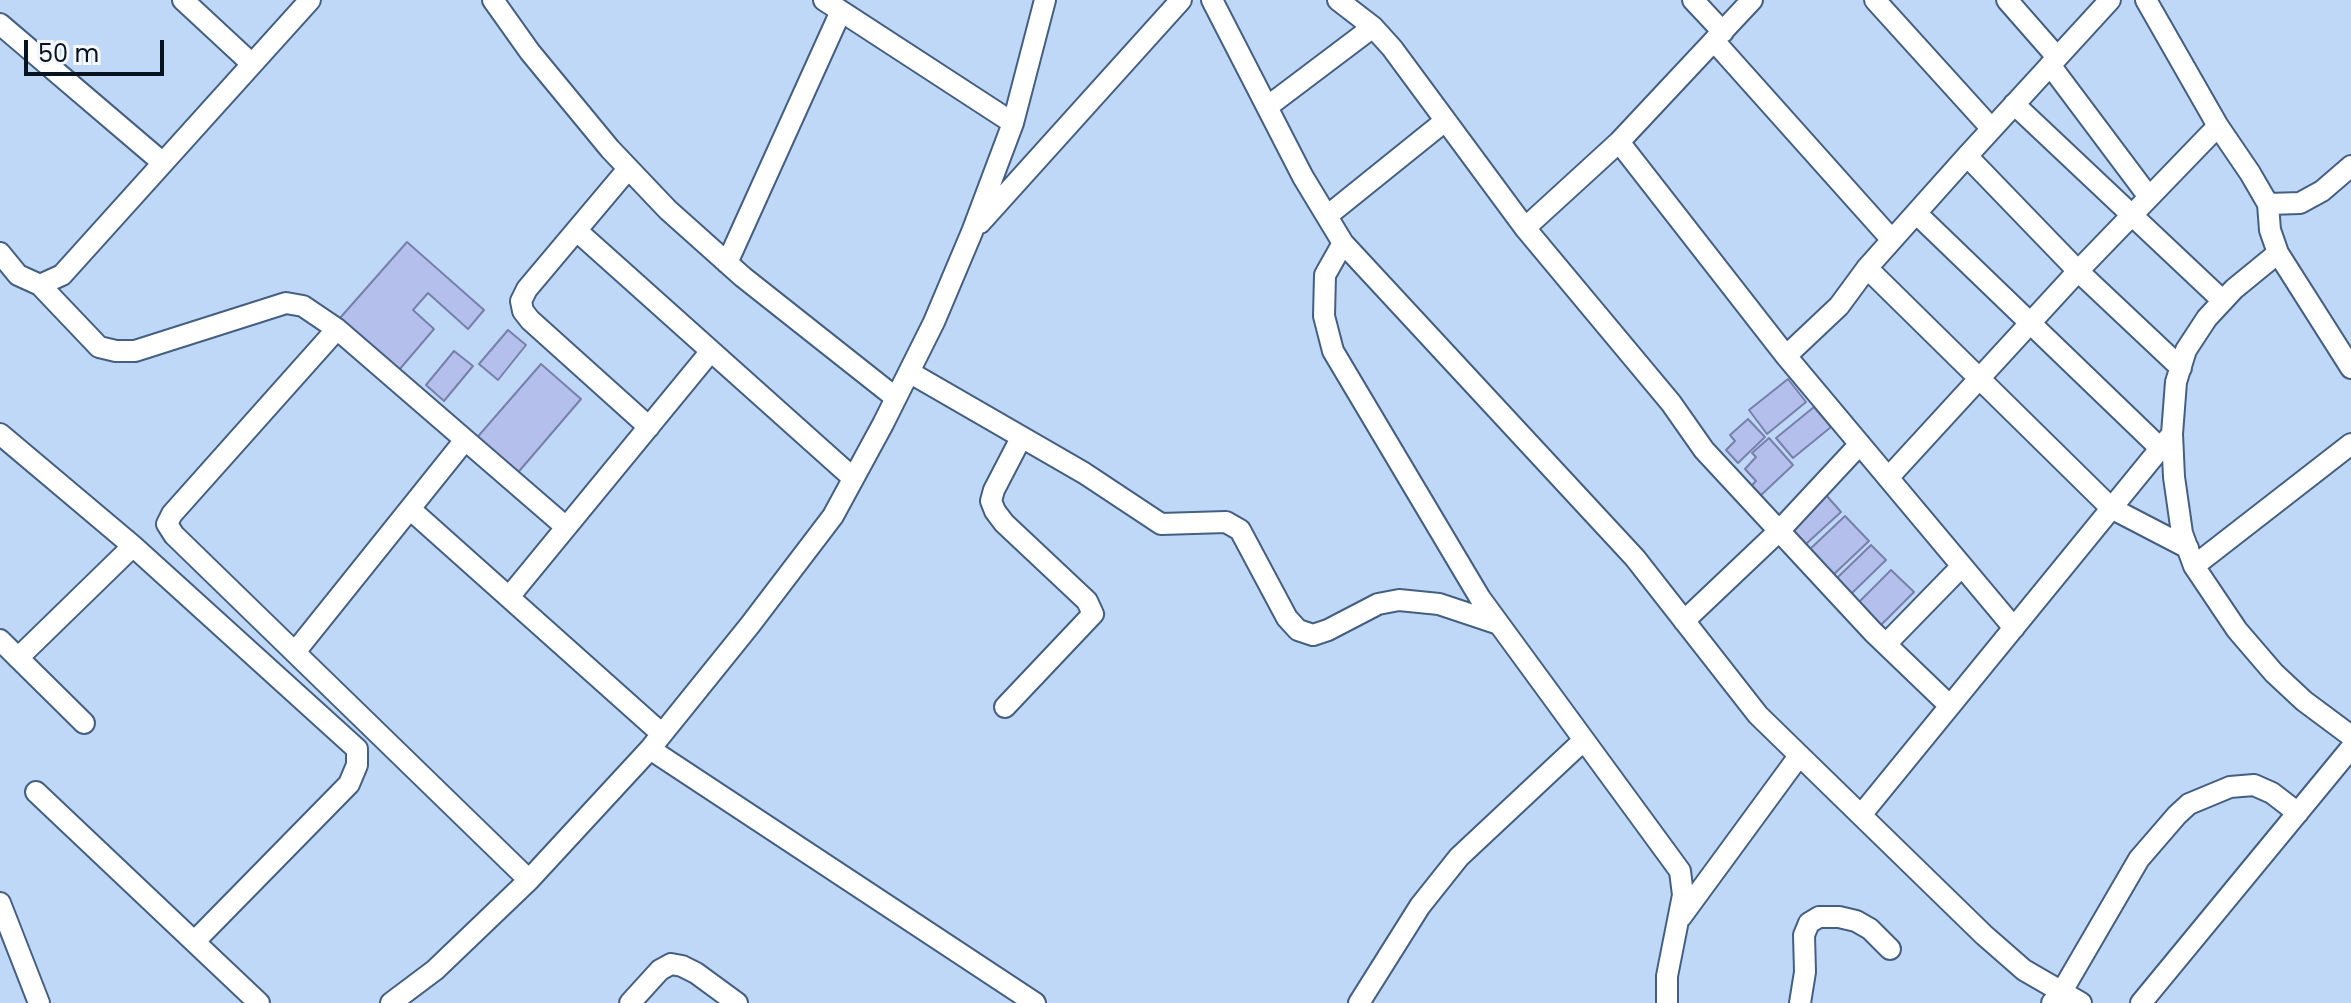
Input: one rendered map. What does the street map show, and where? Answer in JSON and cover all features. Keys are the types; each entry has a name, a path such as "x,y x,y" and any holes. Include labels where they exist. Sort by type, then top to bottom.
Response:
{"street":[{"path":"183,0 252,64"},
{"path":"40,285 62,275 310,0"},
{"path":"493,0 530,52 628,169 668,210 727,263 896,398"},
{"path":"391,1003 435,970 529,880 656,742 833,516 909,372 972,232 1013,123 1045,0"},
{"path":"972,232 1181,0"},
{"path":"1212,0 1303,177 1343,243 1635,558 1758,715 1984,935 2056,998 2081,1003"},
{"path":"1338,0 1373,27 1525,228 1671,403 1704,450 1886,644 1950,706"},
{"path":"1693,0 1719,37 1892,240"},
{"path":"1525,228 1619,142 1752,0"},
{"path":"1875,0 1991,128"},
{"path":"2007,0 2149,197"},
{"path":"1786,356 1825,321 1867,268 1991,128 2110,0"},
{"path":"2146,0 2218,126 2268,204 2270,230 2278,253 2351,368"},
{"path":"727,263 832,6 1013,123"},
{"path":"0,24 163,163"},
{"path":"1267,107 1373,27"},
{"path":"2014,104 2223,301"},
{"path":"1327,216 1445,121"},
{"path":"1888,478 2078,271 2218,126"},
{"path":"1619,142 1786,356 2014,628"},
{"path":"1967,156 2078,271 2181,368"},
{"path":"2268,204 2300,203 2322,191 2351,166"},
{"path":"628,169 527,289 521,301 523,311 649,427"},
{"path":"1916,213 2029,324 2166,441"},
{"path":"577,231 853,478"},
{"path":"1343,243 1325,275 1324,316 1333,351 1480,598 1680,871 1683,895 1667,976 1667,1003"},
{"path":"0,253 18,275 40,285 99,347 116,351 135,351 286,303 303,306 337,329 566,527"},
{"path":"2278,253 2223,301 2207,318 2186,350 2176,382 2166,441 2182,533 2191,557 2237,630 2274,673 2304,701 2351,736"},
{"path":"1867,268 2111,508 2191,557"},
{"path":"337,329 172,514 167,524 174,535 529,880"},
{"path":"509,597 711,351"},
{"path":"909,372 1084,473 1161,524 1226,522 1240,530 1287,618 1298,630 1313,635 1378,604 1399,600 1439,604 1499,624"},
{"path":"0,434 133,546 357,749 357,765 349,784 195,941"},
{"path":"1005,707 1093,614 1087,601 995,511 991,501 994,490 1021,438"},
{"path":"295,652 465,440"},
{"path":"1861,815 2166,441"},
{"path":"1684,621 1780,530 1860,444"},
{"path":"2191,557 2351,444"},
{"path":"410,509 509,597 656,742 1035,1003"},
{"path":"18,658 133,546"},
{"path":"1886,644 1962,566"},
{"path":"0,640 84,723"},
{"path":"1359,1003 1420,906 1452,865 1584,740"},
{"path":"2141,1003 2351,748"},
{"path":"1678,921 1799,756"},
{"path":"2056,998 2139,859 2189,804 2230,787 2254,785 2272,793 2298,813"},
{"path":"36,792 259,1003"},
{"path":"0,903 39,1003"},
{"path":"1800,1003 1805,972 1804,935 1809,923 1819,917 1856,921 1870,929 1890,949"},
{"path":"630,1003 660,970 671,964 696,973 737,1003"}],"building":[{"path":"407,242 484,310 468,329 428,293 413,310 434,329 399,370 340,318"},
{"path":"508,330 526,345 498,380 479,364"},
{"path":"454,351 473,366 444,401 426,385"},
{"path":"541,364 581,399 515,476 474,441"},
{"path":"1788,379 1806,402 1767,434 1749,410"},
{"path":"1814,407 1831,427 1793,458 1776,438"},
{"path":"1748,419 1765,437 1738,463 1726,450 1735,441 1730,435"},
{"path":"1769,438 1793,465 1759,497 1750,487 1756,481 1745,469 1756,457 1752,453"},
{"path":"1826,495 1841,512 1806,544 1791,528"},
{"path":"1845,516 1869,541 1832,576 1808,551"},
{"path":"1871,545 1886,560 1851,594 1837,578"},
{"path":"1891,570 1914,592 1880,626 1857,604"}]}
